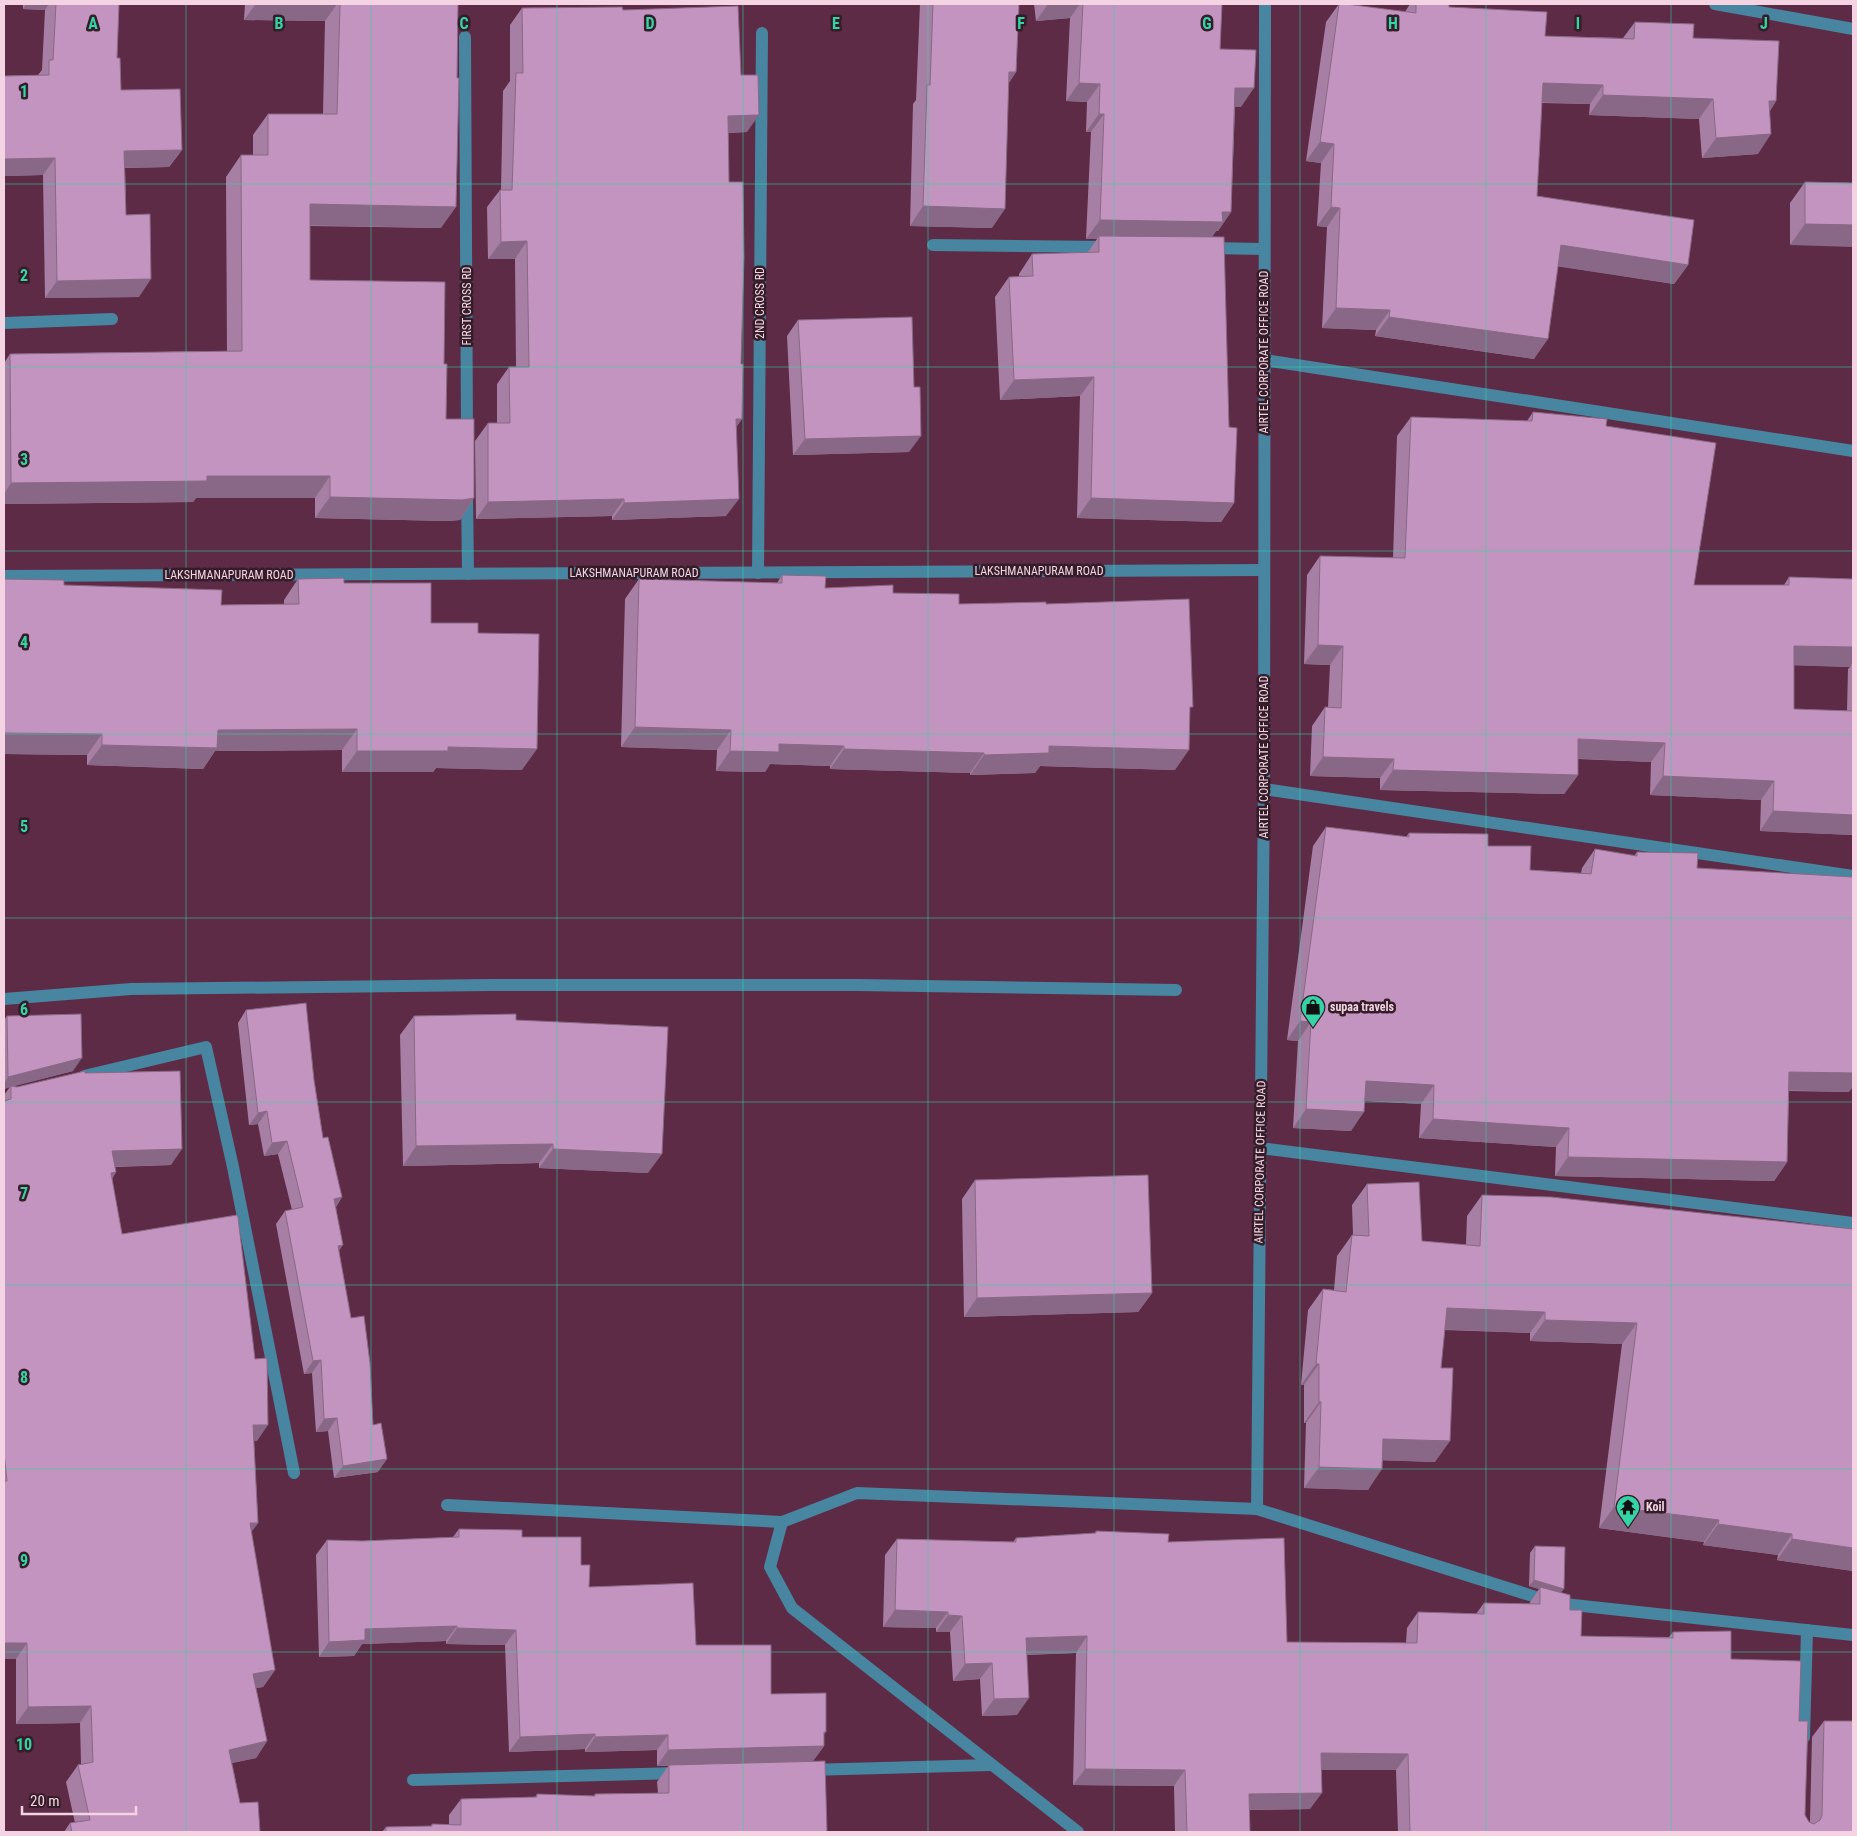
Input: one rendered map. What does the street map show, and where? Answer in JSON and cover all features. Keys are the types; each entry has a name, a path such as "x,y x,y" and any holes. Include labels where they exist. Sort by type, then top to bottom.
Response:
{"street":[{"name":"AIRTEL CORPORATE OFFICE ROAD","path":"1257,1509 1264,789 1265,4"},
{"path":"1715,4 1853,29"},
{"name":"2ND CROSS RD","path":"758,573 762,33"},
{"name":"FIRST CROSS RD","path":"465,38 467,445"},
{"path":"933,245 1118,247"},
{"path":"1196,248 1264,249"},
{"path":"4,323 112,319"},
{"path":"1264,360 1853,451"},
{"path":"467,475 468,574"},
{"name":"LAKSHMANAPURAM ROAD","path":"4,576 1264,570"},
{"path":"1264,789 1853,876"},
{"path":"4,999 131,988 491,985 857,985 1176,990"},
{"path":"68,1080 206,1047 233,1167 294,1473"},
{"path":"1260,1148 1853,1223"},
{"path":"447,1505 782,1522 857,1494 1257,1509 1555,1603 1853,1635"},
{"path":"782,1522 770,1567 792,1608 1078,1832"},
{"path":"1804,1746 1807,1630"},
{"path":"792,1770 991,1765"},
{"path":"413,1780 692,1773"}],"building":[{"path":"56,4 119,4 117,58 120,58 121,90 180,89 182,150 124,151 126,215 150,214 151,279 57,281 55,158 4,159 4,76 49,75 49,60 53,60"},
{"path":"340,4 458,4 457,78 459,78 456,207 310,204 310,280 445,282 444,364 447,364 446,419 474,419 474,498 462,500 330,497 330,476 207,476 207,481 11,483 10,354 242,351 241,155 268,155 268,114 337,114"},
{"path":"933,4 1019,4 1016,72 1009,72 1005,209 923,206 927,85 930,85"},
{"path":"1083,4 1222,4 1220,49 1256,50 1254,88 1235,88 1231,212 1222,212 1223,222 1100,220 1104,114 1099,114 1100,84 1079,83"},
{"path":"1339,4 1416,13 1416,4 1449,4 1449,7 1547,12 1545,36 1634,39 1635,22 1694,24 1693,38 1779,41 1776,101 1769,101 1771,134 1716,138 1713,99 1603,95 1603,85 1543,83 1537,196 1694,220 1688,265 1561,245 1548,339 1389,317 1390,310 1336,308 1340,208 1331,207 1334,144 1320,142"},
{"path":"738,6 741,75 758,75 759,115 728,116 729,182 743,182 742,419 736,419 739,499 624,503 624,499 488,502 488,423 510,423 509,367 529,367 527,241 501,242 500,190 512,190 516,73 523,73 522,8 622,7 623,10"},
{"path":"1805,182 1853,183 1853,225 1805,224"},
{"path":"1099,236 1224,237 1229,427 1237,428 1234,503 1091,498 1094,377 1014,380 1009,277 1033,276 1032,254 1099,252"},
{"path":"912,317 914,387 920,387 921,436 805,439 798,320"},
{"path":"1533,412 1607,419 1606,426 1716,443 1694,585 1789,585 1789,577 1853,579 1853,647 1794,646 1794,709 1853,711 1853,815 1773,811 1774,781 1663,776 1665,743 1578,739 1578,775 1393,770 1394,759 1323,757 1325,707 1341,708 1343,646 1318,645 1320,556 1405,558 1411,417 1532,421"},
{"path":"782,575 826,576 825,588 893,585 893,593 959,594 959,604 1046,602 1046,604 1189,599 1193,707 1190,707 1189,750 1049,746 1049,753 984,755 984,753 844,749 844,746 779,744 779,752 730,751 731,730 635,727 639,579 782,583"},
{"path":"344,578 344,583 431,583 431,623 478,623 478,633 539,634 537,749 448,747 448,751 357,751 357,729 218,730 217,748 102,745 102,734 4,733 4,579 64,580 64,585 222,590 221,605 299,604 298,579"},
{"path":"1326,827 1409,837 1409,833 1488,834 1488,846 1531,846 1530,870 1591,874 1595,849 1637,856 1637,852 1698,853 1697,868 1853,877 1853,1073 1789,1072 1787,1162 1568,1157 1569,1128 1433,1119 1434,1085 1366,1081 1364,1112 1306,1109 1311,1022 1300,1021"},
{"path":"306,1003 314,1080 323,1138 328,1137 342,1197 334,1199 343,1245 338,1246 351,1318 364,1316 370,1363 373,1425 381,1423 387,1459 343,1466 337,1418 324,1419 321,1360 313,1361 285,1211 303,1207 287,1141 272,1143 267,1111 258,1113 246,1010"},
{"path":"81,1014 82,1058 8,1077 7,1016"},
{"path":"516,1014 516,1020 668,1027 662,1154 553,1149 553,1144 416,1146 414,1016"},
{"path":"85,1071 85,1073 180,1071 182,1149 112,1151 116,1172 111,1173 122,1234 237,1215 238,1217 255,1359 267,1358 268,1425 253,1425 258,1523 250,1523 275,1670 253,1674 267,1741 229,1750 240,1803 258,1802 260,1832 72,1832 70,1823 90,1820 78,1765 93,1762 91,1706 28,1707 27,1643 4,1643 4,1481 7,1481 4,1453 4,1101 11,1099 11,1086 17,1087"},
{"path":"1148,1175 1152,1293 977,1298 975,1180"},
{"path":"1419,1182 1422,1241 1480,1246 1482,1195 1551,1197 1853,1229 1853,1548 1792,1539 1792,1534 1718,1524 1719,1520 1614,1507 1637,1323 1545,1320 1545,1312 1447,1308 1441,1368 1453,1368 1450,1441 1383,1439 1382,1469 1319,1467 1321,1402 1319,1402 1319,1364 1316,1364 1323,1289 1346,1292 1352,1235 1369,1236 1367,1184"},
{"path":"459,1529 522,1530 522,1537 581,1537 581,1565 590,1565 589,1587 693,1583 696,1645 771,1645 771,1694 826,1693 824,1746 668,1750 668,1735 595,1737 595,1734 520,1737 516,1630 457,1628 457,1626 365,1629 365,1640 329,1642 327,1540 362,1541 459,1537"},
{"path":"1096,1531 1169,1534 1168,1542 1284,1538 1287,1642 1417,1643 1418,1612 1484,1614 1484,1603 1540,1604 1540,1587 1570,1595 1570,1610 1582,1610 1581,1636 1673,1638 1673,1632 1731,1631 1731,1659 1801,1661 1799,1721 1808,1721 1805,1815 1809,1822 1814,1824 1822,1816 1824,1721 1853,1721 1853,1832 1410,1832 1408,1754 1321,1753 1322,1793 1249,1794 1250,1832 1187,1832 1185,1770 1085,1769 1087,1636 1026,1638 1029,1698 994,1699 992,1663 965,1664 962,1616 948,1615 948,1612 895,1610 897,1539 1016,1542 1016,1538 1096,1533"},
{"path":"1535,1546 1565,1547 1564,1589 1534,1580"},
{"path":"825,1761 827,1832 386,1832 386,1827 432,1826 432,1824 461,1825 461,1799 537,1797 537,1794 595,1796 595,1794 669,1793 669,1765"}],"place":[{"name":"supaa travels","path":"1313,1028"},
{"name":"Koil","path":"1628,1528"}]}
